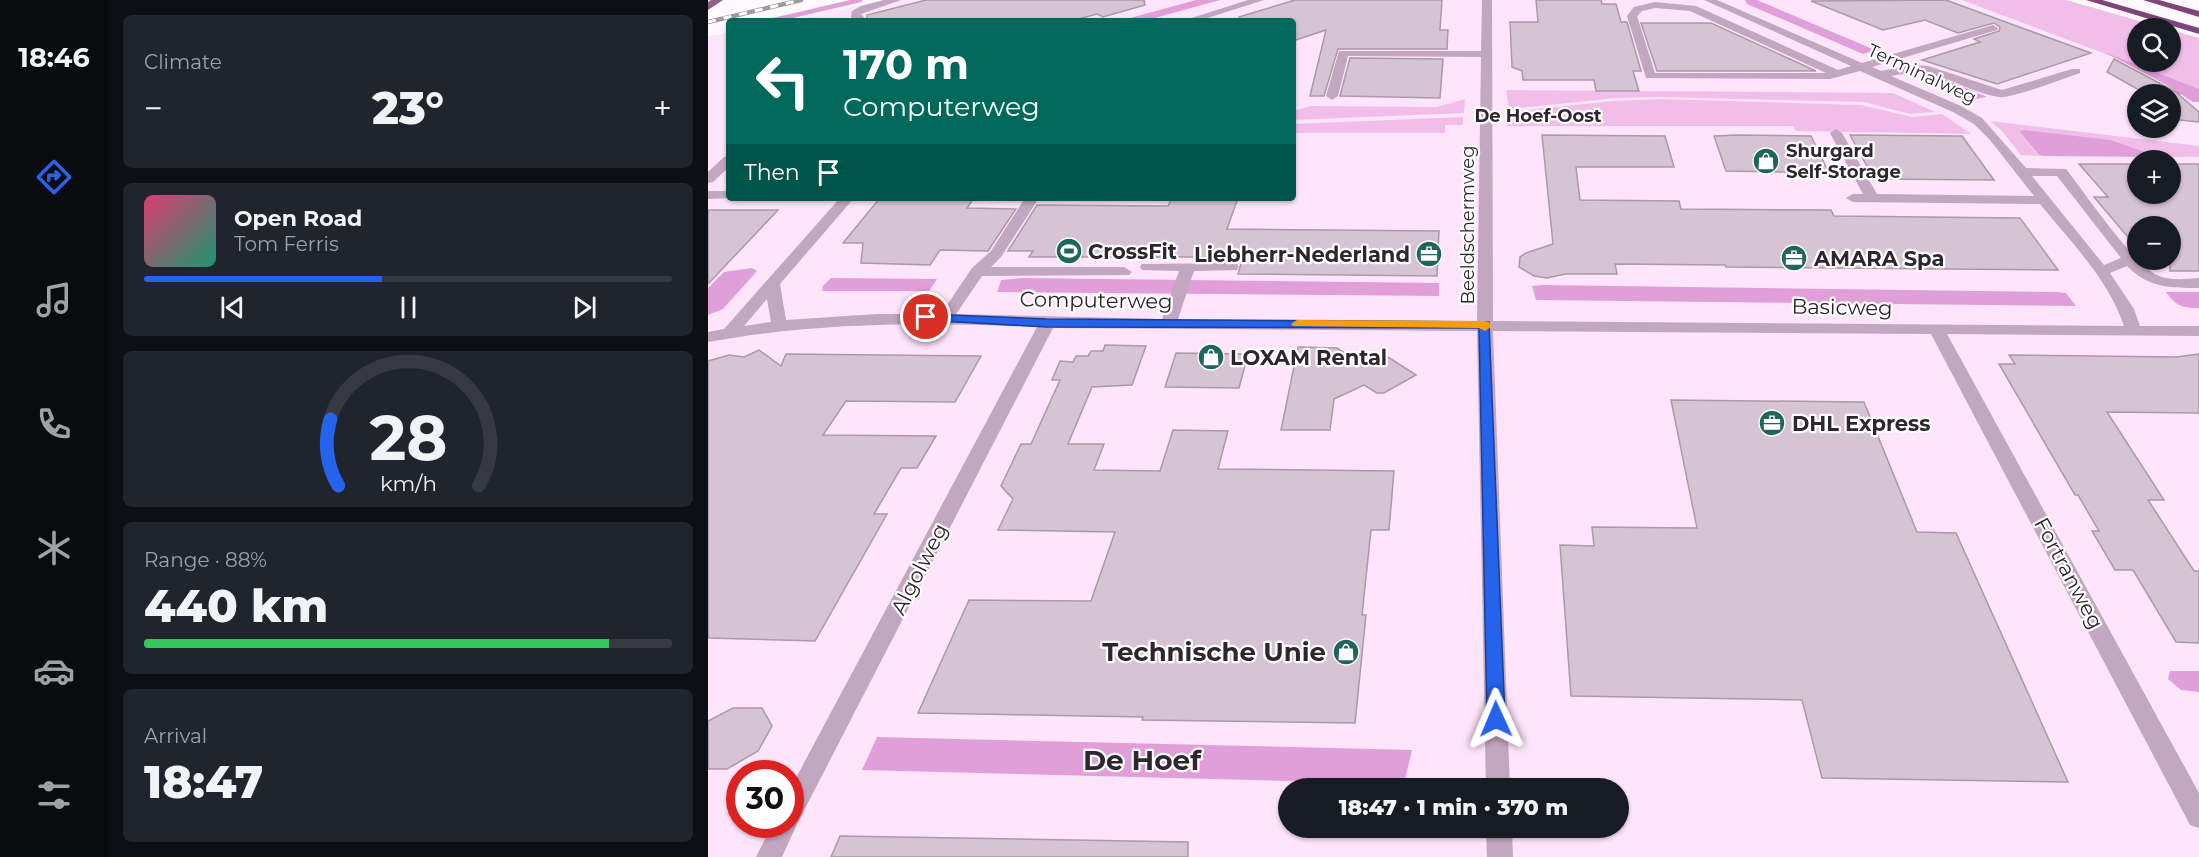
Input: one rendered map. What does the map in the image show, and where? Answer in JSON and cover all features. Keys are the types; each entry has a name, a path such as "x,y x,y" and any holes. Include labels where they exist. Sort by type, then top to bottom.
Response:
{"highway":[{"path":"2091,0 2199,31"},
{"path":"2122,0 2199,21"},
{"path":"2148,0 2199,14"},
{"path":"2184,0 2199,4"}],"main road":[{"path":"708,7 718,0"}],"street":[{"path":"858,18 856,13 865,8 896,0"},
{"path":"1197,18 1259,0"},
{"name":"Beeldschermweg","path":"1487,0 1485,324 1498,778"},
{"name":"Terminalweg","path":"1709,0 1931,96 1978,121 2022,172 2101,272 2126,309 2133,330"},
{"path":"1839,74 1692,8 1655,5 1638,9 1632,16 1650,76 1830,76 1839,74 1993,28"},
{"path":"1332,96 1343,53 1486,54"},
{"path":"1880,75 1912,68 1928,69 2002,94 2076,71"},
{"path":"1836,133 1872,198"},
{"path":"708,179 726,163"},
{"path":"2022,172 2061,172 2127,256"},
{"path":"708,195 726,195"},
{"path":"1853,198 2044,200"},
{"path":"730,332 844,201"},
{"path":"946,318 977,271 996,254 1030,201"},
{"path":"2101,272 2127,261"},
{"path":"1146,267 1186,272 1233,267"},
{"path":"2139,270 2144,276 2162,283 2199,283"},
{"path":"977,271 1124,272"},
{"path":"1169,323 1186,272"},
{"path":"773,284 780,324"},
{"name":"Computerweg","path":"708,337 780,324 857,318 946,318 1047,323 1485,324"},
{"name":"Algolweg","path":"804,788 1047,323"},
{"name":"Basicweg","path":"1485,324 2199,331"},
{"name":"Fortranweg","path":"1937,330 2199,817"},
{"path":"769,857 778,838"},
{"path":"1499,838 1500,857"}],"shaded area":[{"path":"884,0 1981,0 2127,58 2127,72 2181,72 2181,65 2199,70 2199,857 708,857 708,36 726,33 726,201 1296,201 1296,18 803,18"},
{"path":"1196,0 1220,0 1155,18 1130,18"},
{"path":"1745,0 1757,0 1875,50 1863,54 1747,4"},
{"path":"1962,0 2066,0 2129,18 2127,18 2127,62"},
{"path":"2181,33 2199,38 2199,89 2154,72 2181,72"},
{"path":"2104,52 2127,61 2127,64"},
{"path":"2142,72 2155,72 2199,89 2199,102 2193,102 2181,94 2181,84 2165,84"},
{"path":"1931,73 1987,97 1975,99 1919,78"},
{"path":"1506,90 1893,93 1935,112 1910,114 1864,102 1659,97 1617,98 1509,109"},
{"path":"1465,99 1464,113 1296,120 1296,110 1310,106 1437,107"},
{"path":"1661,99 1861,105 1912,117 1942,114 1971,134 1796,131 1793,126 1507,126 1507,112 1612,101"},
{"path":"1463,117 1463,125 1445,125 1445,133 1296,133 1296,124"},
{"path":"1990,121 2199,146 2199,157 2181,157 2181,150 2139,150 2111,140 2020,132 2037,154 2043,156 2021,155 2002,131"},
{"path":"2023,130 2111,140 2139,150 2127,150 2127,157 2043,156 2038,154 2020,132"},
{"path":"752,268 757,271 723,309 708,315 708,288 724,272"},
{"path":"831,278 937,279 929,291 822,291 823,286"},
{"path":"1022,278 1439,283 1439,296 997,292 1001,280"},
{"path":"1532,286 2056,292 2066,293 2076,306 1536,300"},
{"path":"2166,292 2199,292 2199,308 2180,305"},
{"path":"2170,671 2199,671 2199,692 2181,690 2168,679"},
{"path":"877,737 1412,750 1405,778 1278,778 1278,781 862,770"}],"building":[{"path":"926,0 1144,0 1145,5 1103,17 1097,14 1082,18 867,18 867,15"},
{"path":"1295,0 1442,0 1440,30 1448,30 1447,49 1338,49 1324,96 1310,96 1326,30 1296,40 1296,18 1239,17"},
{"path":"1536,0 1601,0 1602,4 1616,4 1621,22 1627,22 1641,71 1633,71 1639,91 1596,91 1594,80 1523,80 1522,71 1512,67 1510,22 1538,22"},
{"path":"1946,0 2091,53 1997,84 1922,60 1980,42 1974,39 1999,31 2000,27 1994,23 1958,33 1925,20 1883,30 1811,1"},
{"path":"1641,23 1711,23 1816,71 1657,71"},
{"path":"1350,58 1443,59 1440,98 1340,96"},
{"path":"2114,59 2127,66 2127,72 2139,72 2161,84 2128,84 2107,72"},
{"path":"2181,97 2199,112 2199,122 2181,120"},
{"path":"1542,135 1665,136 1674,167 1576,167 1580,200 1679,201 1681,209 1831,210 1834,216 2020,218 2058,270 1615,264 1617,274 1565,274 1547,278 1534,276 1519,267 1520,257 1553,244"},
{"path":"1850,135 1962,136 1994,180 1874,179"},
{"path":"1714,136 1811,136 1829,173 1726,171"},
{"path":"2079,164 2127,164 2127,204 2181,204 2181,164 2199,164 2199,271 2170,271 2181,270 2181,216 2127,216 2127,236 2094,197 2108,197"},
{"path":"878,201 972,201 967,208 1016,209 988,251 940,250 930,265 861,263 863,243 843,243"},
{"path":"1170,201 1237,201 1227,229 1439,231 1437,276 1238,274 1243,257 1029,257 1033,251 1008,251 1037,205 1168,206"},
{"path":"708,210 778,210 708,284"},
{"path":"1105,345 1146,346 1132,385 1092,387 1068,444 1104,444 1094,470 1160,471 1173,430 1228,431 1218,469 1394,471 1389,530 1371,530 1362,615 1366,615 1355,723 1142,720 1143,717 918,713 969,600 1091,601 1115,532 998,530 1013,499 1001,486 1021,444 1031,444 1060,380 1052,380 1060,361 1073,362 1076,356 1088,356 1091,351 1103,351"},
{"path":"1298,347 1337,348 1364,365 1380,356 1388,357 1416,375 1384,393 1377,393 1364,385 1334,399 1330,430 1281,430"},
{"path":"759,350 781,366 786,354 981,356 955,402 846,401 823,435 936,436 917,468 901,468 874,514 887,514 815,641 708,638 708,361 729,355 744,357"},
{"path":"1176,353 1248,354 1239,388 1165,387"},
{"path":"2199,354 2199,413 2107,412 2164,500 2148,500 2194,571 2199,571 2199,643 2176,642 2133,570 2115,570 2092,531 2099,531 2078,495 2075,495 1999,364 2015,364 2009,355 2176,357"},
{"path":"1671,400 1864,402 1917,532 1956,533 2068,782 1822,778 1802,700 1571,696 1560,545 1594,546 1592,527 1697,528"},
{"path":"733,708 762,708 772,726 758,751 742,760 726,760 726,769 708,769 708,721"},
{"path":"840,836 1188,842 1188,857 831,857"}],"waterway":[{"path":"783,18 860,0"}],"railway":[{"path":"708,22 801,0"}],"slow traffic":[{"path":"1297,324 1485,324 1485,327"}],"place":[{"name":"Shurgard Self-Storage","path":"1766,161"},
{"name":"CrossFit","path":"1069,251"},
{"name":"Liebherr-Nederland","path":"1429,254"},
{"name":"AMARA Spa","path":"1794,258"},
{"name":"LOXAM Rental","path":"1211,357"},
{"name":"DHL Express","path":"1772,423"},
{"name":"Technische Unie","path":"1346,652"}],"district":[{"name":"De Hoef-Oost","path":"1538,116"},
{"name":"De Hoef","path":"1142,760"}],"route":[{"path":"926,317 1047,323 1485,324 1496,719"}]}
